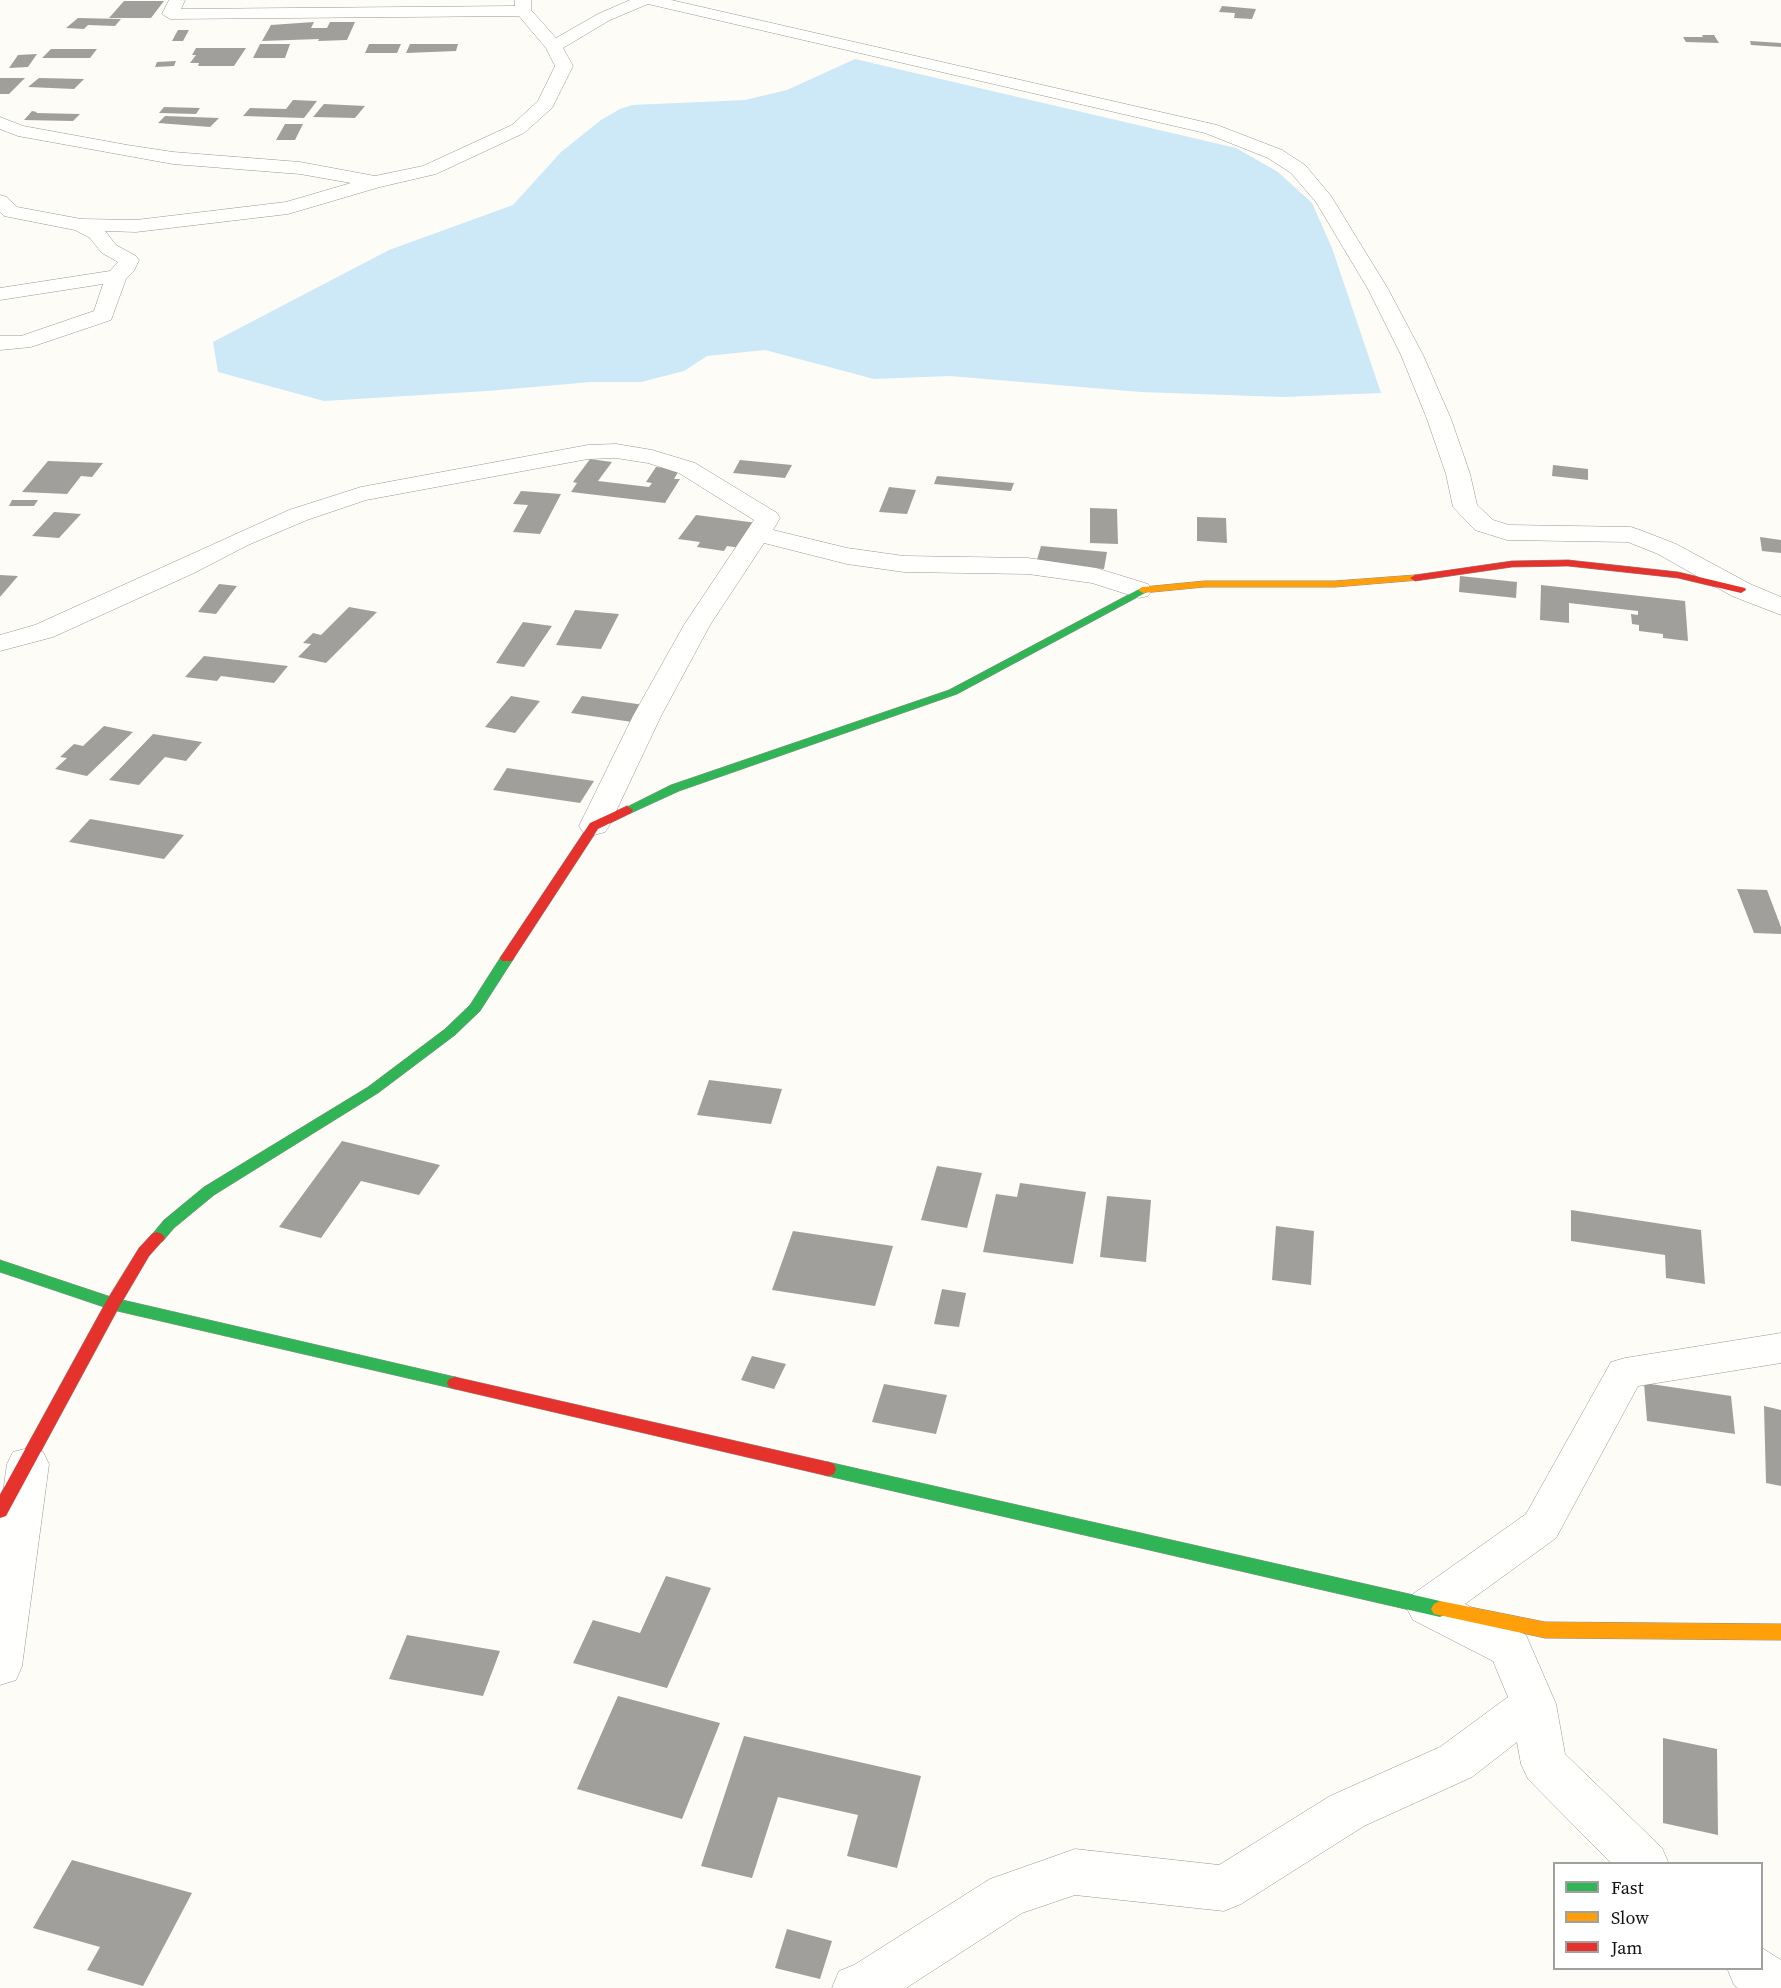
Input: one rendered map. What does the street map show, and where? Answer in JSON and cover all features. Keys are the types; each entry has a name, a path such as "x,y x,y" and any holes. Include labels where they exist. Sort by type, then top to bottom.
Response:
{"street":[{"path":"0,201 11,212 81,225 136,226 288,208 375,182 429,170 518,129 546,104 564,66 554,46 523,6 170,14 177,0"},
{"path":"554,46 604,17 644,0"},
{"path":"650,0 1211,129 1275,154 1298,169 1323,200 1378,289 1412,355 1439,419 1458,474 1465,507 1484,525 1507,532 1631,535 1667,549 1741,590 1781,607"},
{"path":"0,122 18,131 126,151 173,158 300,168 375,182"},
{"path":"0,294 116,276 127,267 129,260 109,249 97,234 81,225"},
{"path":"0,356 23,342 103,315 116,276"},
{"path":"0,343 23,342"},
{"path":"0,643 44,631 186,568 239,540 298,515 361,494 588,452 615,451 652,457 687,468 768,518 760,534 697,625 647,716 594,826 475,1008 450,1032 373,1090 257,1160 193,1204 169,1224 144,1252 113,1304 0,1511"},
{"path":"760,534 847,556 904,564 1028,566 1096,576 1139,590 1204,584 1335,584 1430,577 1512,564 1568,563 1678,574 1741,590"},
{"path":"594,826 675,788 953,692 1070,630 1139,590"},
{"path":"0,1266 113,1304 1428,1607 1545,1630 1781,1632"},
{"path":"1428,1607 1541,1526 1625,1373 1781,1348"},
{"path":"0,1666 29,1460"},
{"path":"1428,1607 1510,1648 1533,1704 1544,1764 1644,1862"},
{"path":"857,1988 867,1985 1007,1895 1075,1872 1224,1888 1347,1811 1455,1762 1533,1704"},
{"path":"1755,1970 1778,1988"}],"water":[{"path":"855,59 1236,148 1278,172 1312,203 1332,248 1381,393 1283,397 1141,392 950,376 874,379 765,350 707,356 684,371 641,382 591,382 324,401 218,372 213,342 389,250 513,205 561,152 601,120 620,109 632,105 745,100 787,90"}],"building":[{"path":"124,1 164,1 151,18 109,18"},
{"path":"1222,6 1256,9 1252,19 1234,18 1235,13 1219,12"},
{"path":"78,18 121,19 115,26 88,25 84,29 66,28"},
{"path":"314,22 311,28 327,28 330,22 355,22 347,40 262,41 271,25"},
{"path":"178,30 189,30 183,41 172,41"},
{"path":"1702,35 1714,35 1719,43 1686,42 1683,37 1703,37"},
{"path":"1750,41 1781,43 1781,47 1751,45"},
{"path":"260,44 290,44 285,58 253,58"},
{"path":"369,44 401,44 397,53 365,53"},
{"path":"410,44 458,44 456,51 406,53"},
{"path":"196,48 246,48 234,66 198,66 199,63 190,63 196,55 192,55"},
{"path":"51,49 97,49 90,58 42,58"},
{"path":"37,54 28,67 9,68 18,55"},
{"path":"176,61 174,66 155,67 157,62"},
{"path":"0,78 25,78 9,94 0,94"},
{"path":"39,78 84,79 74,89 28,87"},
{"path":"293,100 317,101 304,118 243,116 250,108 286,109"},
{"path":"324,104 365,106 355,118 313,117"},
{"path":"164,107 200,108 196,114 159,113"},
{"path":"32,111 80,114 73,121 24,120"},
{"path":"165,116 219,118 210,127 158,123"},
{"path":"285,124 303,124 295,140 276,140"},
{"path":"590,459 612,462 598,481 649,487 652,483 646,482 656,467 680,469 674,479 680,479 665,503 571,492 577,483 573,482"},
{"path":"740,460 792,465 785,478 733,473"},
{"path":"48,461 103,463 92,477 81,476 67,494 22,492"},
{"path":"1553,465 1588,469 1588,480 1552,476"},
{"path":"937,476 1014,483 1011,491 934,484"},
{"path":"889,487 916,490 907,514 879,512"},
{"path":"521,491 561,494 540,534 513,532 528,505 513,504"},
{"path":"12,500 38,500 34,506 9,506"},
{"path":"1090,508 1117,509 1118,544 1090,543"},
{"path":"54,512 81,514 59,538 32,536"},
{"path":"696,515 757,523 740,548 727,546 724,551 697,547 700,542 678,539"},
{"path":"1197,517 1226,518 1227,543 1197,541"},
{"path":"1760,537 1781,540 1781,553 1762,551"},
{"path":"1041,546 1107,552 1104,569 1036,563"},
{"path":"0,575 18,576 0,597"},
{"path":"1460,576 1517,582 1516,598 1459,592"},
{"path":"219,584 237,586 216,614 198,612"},
{"path":"1541,585 1685,601 1688,641 1663,638 1663,634 1639,631 1639,625 1632,624 1631,614 1638,615 1638,611 1569,603 1569,623 1540,620"},
{"path":"349,607 377,612 326,663 298,657 311,644 303,643 313,633 321,635"},
{"path":"575,610 619,614 601,649 556,645"},
{"path":"523,622 552,626 524,667 496,663"},
{"path":"204,656 288,666 274,683 221,676 217,681 185,677"},
{"path":"511,696 540,701 515,733 485,727"},
{"path":"582,696 644,705 632,722 571,713"},
{"path":"104,726 133,732 87,776 55,769 67,758 60,757 74,744 83,746"},
{"path":"153,734 202,742 186,761 165,757 139,785 109,780"},
{"path":"507,768 594,781 580,803 493,790"},
{"path":"90,819 184,835 164,859 69,842"},
{"path":"1737,889 1767,890 1781,927 1781,934 1754,933"},
{"path":"709,1080 782,1089 771,1124 697,1115"},
{"path":"342,1141 440,1165 419,1195 361,1181 321,1238 279,1227"},
{"path":"937,1166 982,1173 967,1228 921,1220"},
{"path":"1020,1183 1086,1192 1073,1264 983,1252 996,1194 1017,1197"},
{"path":"1107,1196 1151,1200 1146,1262 1100,1257"},
{"path":"1571,1210 1701,1230 1705,1284 1666,1278 1665,1255 1571,1241"},
{"path":"1276,1226 1314,1231 1311,1285 1272,1280"},
{"path":"793,1231 893,1246 875,1306 772,1290"},
{"path":"942,1289 966,1293 959,1327 934,1324"},
{"path":"752,1356 786,1364 774,1389 741,1380"},
{"path":"1644,1383 1731,1396 1735,1434 1647,1421"},
{"path":"884,1384 947,1395 936,1434 872,1422"},
{"path":"1764,1406 1781,1410 1781,1486 1766,1483"},
{"path":"666,1576 711,1588 667,1688 573,1663 593,1620 640,1633"},
{"path":"407,1635 500,1651 483,1696 389,1679"},
{"path":"618,1696 720,1723 682,1819 577,1789"},
{"path":"744,1736 921,1776 897,1868 847,1856 858,1815 778,1797 752,1878 701,1866"},
{"path":"1663,1738 1717,1749 1718,1835 1663,1823"},
{"path":"72,1860 192,1893 143,1986 87,1970 100,1947 33,1928"},
{"path":"787,1929 832,1941 820,1979 775,1968"}],"traffic: fast":[{"path":"627,810 675,788 953,692 1143,590"},
{"path":"157,1238 169,1224 209,1191 373,1090 450,1032 475,1008 507,958"},
{"path":"0,1266 113,1304 455,1383"},
{"path":"828,1469 1440,1609"}],"traffic: slow":[{"path":"1143,590 1204,584 1335,584 1415,578"},
{"path":"1440,1609 1545,1630 1781,1632"}],"traffic: jam":[{"path":"1415,578 1512,564 1568,563 1678,575 1741,590"},
{"path":"507,958 594,826 627,810"},
{"path":"0,1511 113,1304 144,1252 157,1238"},
{"path":"455,1383 828,1469"}]}
